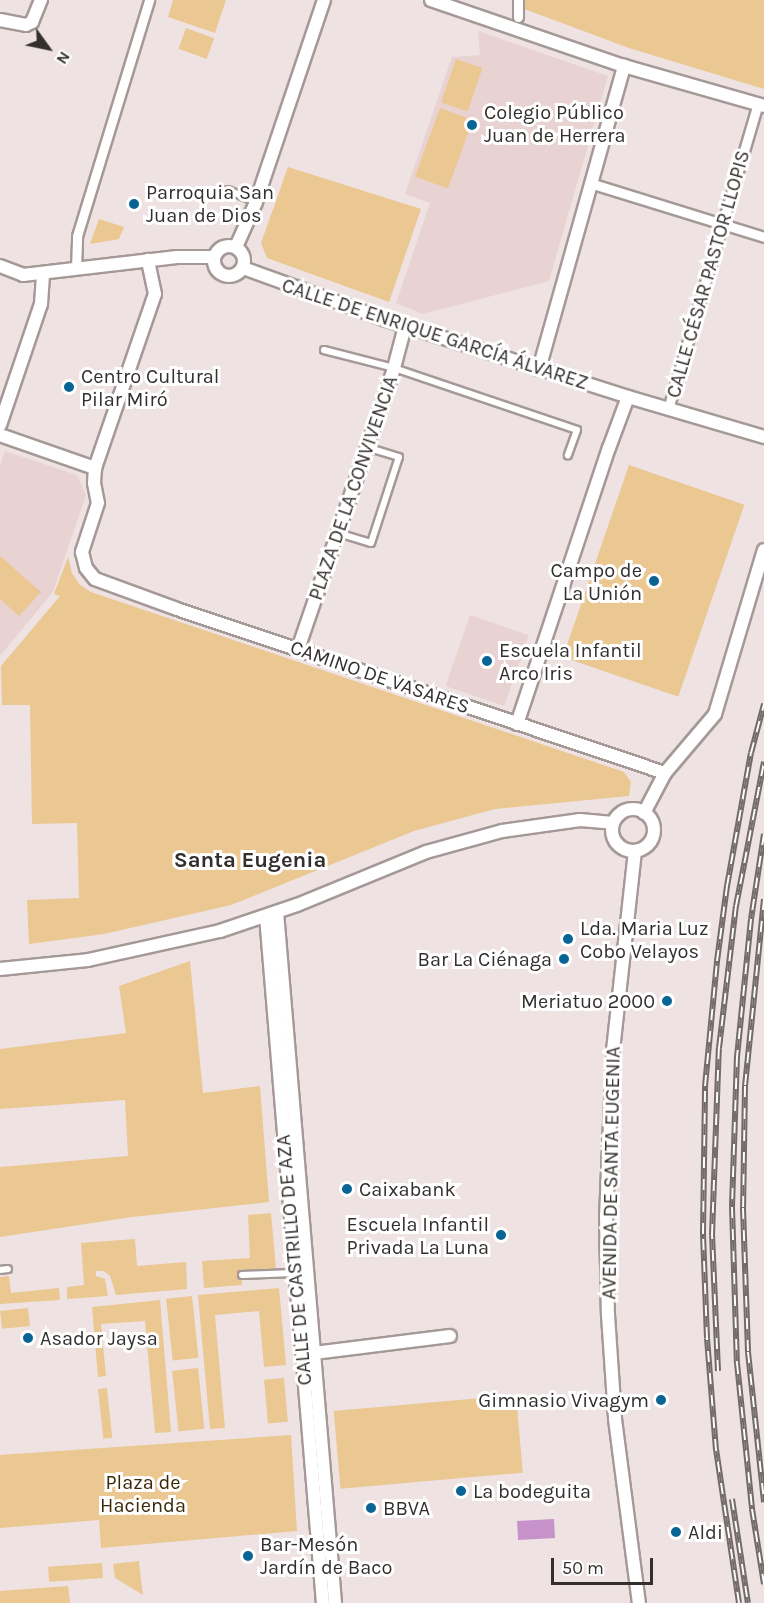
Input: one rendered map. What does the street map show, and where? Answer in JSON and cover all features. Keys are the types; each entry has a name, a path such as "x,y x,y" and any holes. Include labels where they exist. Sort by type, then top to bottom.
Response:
{"street":[{"path":"0,20 26,25 32,22 42,0"},
{"path":"76,269 77,236 149,0"},
{"path":"236,247 256,202 324,0"},
{"path":"430,0 624,66 761,105"},
{"path":"518,0 518,16"},
{"path":"539,369 593,184 624,66"},
{"name":"CALLE CÉSAR PASTOR LLOPIS","path":"668,409 761,105"},
{"path":"593,184 764,237"},
{"path":"0,267 23,275 148,260 214,257 223,247 236,247"},
{"path":"214,257 215,267 221,274 231,276 243,268 245,258 236,247"},
{"path":"0,435 95,468 155,294 148,260"},
{"name":"CALLE DE ENRIQUE GARCÍA ÁLVAREZ","path":"243,268 405,326 628,398 764,437"},
{"path":"0,425 41,304 43,273"},
{"name":"PLAZA DE LA CONVIVENCIA","path":"298,649 394,368 405,326"},
{"path":"517,724 609,448 628,398"},
{"name":"CAMINO DE VASARES","path":"95,468 94,483 98,503 82,552 86,568 96,579 664,773"},
{"path":"644,813 664,773 715,714 764,550"},
{"path":"637,810 644,813 651,820 653,835 643,849 635,851 622,847 615,840 613,824 623,811 637,810"},
{"path":"0,969 134,952 220,931 272,914 414,856 465,840 550,823 580,820 613,824"},
{"name":"AVENIDA DE SANTA EUGENIA","path":"635,851 613,1051 606,1215 608,1315 615,1419 639,1603"},
{"name":"CALLE DE CASTRILLO DE AZA","path":"272,914 294,1273 323,1603"},
{"name":"CALLE DE CASTRILLO DE AZA","path":"272,914 314,1353 334,1603"},
{"name":"CALLE DE CASTRILLO DE AZA","path":"314,1353 450,1336"}],"lane":[{"path":"228,190 256,202"},
{"path":"324,350 394,368 577,430 568,455"},
{"path":"338,532 371,543 399,457 367,447"},
{"path":"0,1270 8,1269"},
{"path":"242,1275 294,1273"}],"shaded area":[{"name":"Colegio Público Juan de Herrera","path":"478,31 608,76 549,281 423,314 396,303 430,203 405,194 452,57 480,55"},
{"path":"5,451 77,475 86,495 53,592 0,656 0,465"},
{"name":"Escuela Infantil Arco Iris","path":"470,615 529,635 504,706 446,686"},
{"path":"554,1519 555,1538 518,1540 517,1521"}],"green space":[{"path":"173,0 226,0 215,33 168,17"},
{"path":"518,0 764,0 764,89 629,48 519,7"},
{"path":"186,28 214,38 207,59 178,49"},
{"path":"456,59 482,68 467,112 441,102"},
{"path":"440,108 473,120 448,189 415,177"},
{"path":"288,167 421,209 389,302 267,258 261,243"},
{"path":"99,219 124,227 119,239 90,244"},
{"name":"Campo de La Unión","path":"629,465 744,505 678,697 563,657"},
{"path":"0,556 41,592 19,616 0,599"},
{"path":"68,557 72,573 80,585 91,592 624,772 631,782 629,796 495,809 414,831 231,905 104,934 29,944 27,900 79,898 77,823 32,824 30,705 2,705 1,666 60,596 54,594"},
{"path":"190,961 203,1093 260,1086 269,1202 132,1217 0,1237 0,1167 128,1156 125,1100 0,1109 0,1049 126,1033 119,986"},
{"path":"271,1213 276,1269 241,1273 242,1285 204,1288 202,1261 250,1258 248,1215"},
{"path":"135,1239 137,1266 186,1262 187,1289 116,1295 110,1276 104,1271 96,1271 96,1276 105,1279 108,1296 67,1299 67,1287 84,1285 81,1243"},
{"path":"9,1276 11,1293 59,1288 60,1300 0,1304 0,1277"},
{"path":"279,1288 286,1365 264,1367 259,1311 215,1315 225,1428 210,1429 198,1295"},
{"path":"192,1296 198,1358 173,1360 166,1299"},
{"path":"160,1300 171,1432 155,1433 145,1321 101,1324 106,1376 98,1377 92,1307"},
{"path":"28,1308 30,1326 2,1329 0,1311"},
{"path":"198,1368 204,1429 179,1431 172,1371"},
{"path":"284,1378 288,1422 268,1424 264,1380"},
{"path":"107,1388 112,1438 103,1439 98,1389"},
{"path":"516,1395 523,1473 340,1489 334,1411"},
{"name":"Plaza de Hacienda","path":"291,1435 297,1531 101,1548 99,1520 0,1528 0,1455"},
{"path":"139,1561 143,1595 115,1578 113,1564"},
{"path":"102,1563 103,1578 49,1582 48,1567"},
{"path":"68,1586 70,1603 0,1603 0,1591"}],"railway":[{"path":"739,1603 716,1450 707,1338 703,1234 705,1086 727,886 751,753 764,704"},
{"path":"718,1371 712,1235 719,1048 736,906 764,762"},
{"path":"764,834 751,919 737,1056 732,1207 737,1363 752,1509 764,1584"},
{"path":"764,899 745,1086 743,1208 748,1352 764,1502"},
{"path":"732,1499 748,1603"}],"place":[{"name":"Colegio Público Juan de Herrera","path":"472,125"},
{"name":"Parroquia San Juan de Dios","path":"134,204"},
{"name":"Centro Cultural Pilar Miró","path":"69,387"},
{"name":"Campo de La Unión","path":"654,581"},
{"name":"Escuela Infantil Arco Iris","path":"487,661"},
{"name":"Lda. Maria Luz Cobo Velayos","path":"568,939"},
{"name":"Bar La Ciénaga","path":"564,959"},
{"name":"Meriatuo 2000","path":"667,1001"},
{"name":"Caixabank","path":"347,1189"},
{"name":"Escuela Infantil Privada La Luna","path":"501,1235"},
{"name":"Asador Jaysa","path":"28,1338"},
{"name":"Gimnasio Vivagym","path":"661,1400"},
{"name":"La bodeguita","path":"461,1491"},
{"name":"BBVA","path":"371,1508"},
{"name":"Aldi","path":"676,1532"},
{"name":"Bar-Mesón Jardín de Baco","path":"248,1556"}],"district":[{"name":"Santa Eugenia","path":"250,861"}]}
